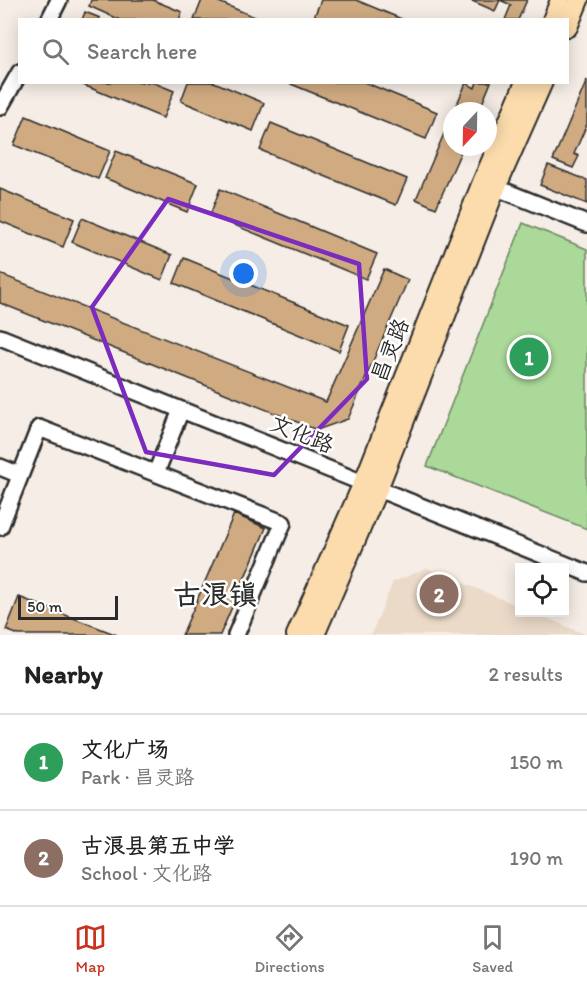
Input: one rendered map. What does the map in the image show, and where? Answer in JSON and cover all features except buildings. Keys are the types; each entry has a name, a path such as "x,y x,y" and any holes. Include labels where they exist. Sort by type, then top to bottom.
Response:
{"main road":[{"path":"553,18 560,0"},
{"path":"569,22 579,0"},
{"name":"昌灵路","path":"315,635 370,486 489,185 524,84"},
{"name":"昌灵路","path":"489,185 542,84"},
{"name":"昌灵路","path":"296,635 370,486"}],"street":[{"path":"50,18 59,0"},
{"path":"0,107 18,76"},
{"path":"489,185 587,224"},
{"name":"文化路","path":"0,337 587,573"},
{"path":"156,474 182,410"},
{"path":"0,528 39,428 283,523 236,635"},
{"path":"0,467 20,476"}],"highlighted area":[{"path":"168,199 359,264 367,379 274,475 146,452 92,307"}],"shaded area":[{"path":"427,568 515,604 515,617 544,617 587,635 371,635 393,582"}],"green space":[{"path":"523,223 587,249 587,529 427,466"}],"place":[{"name":"文化广场","path":"529,357"},
{"name":"古浪县第五中学","path":"439,594"}],"district":[{"name":"古浪镇","path":"215,594"}]}
